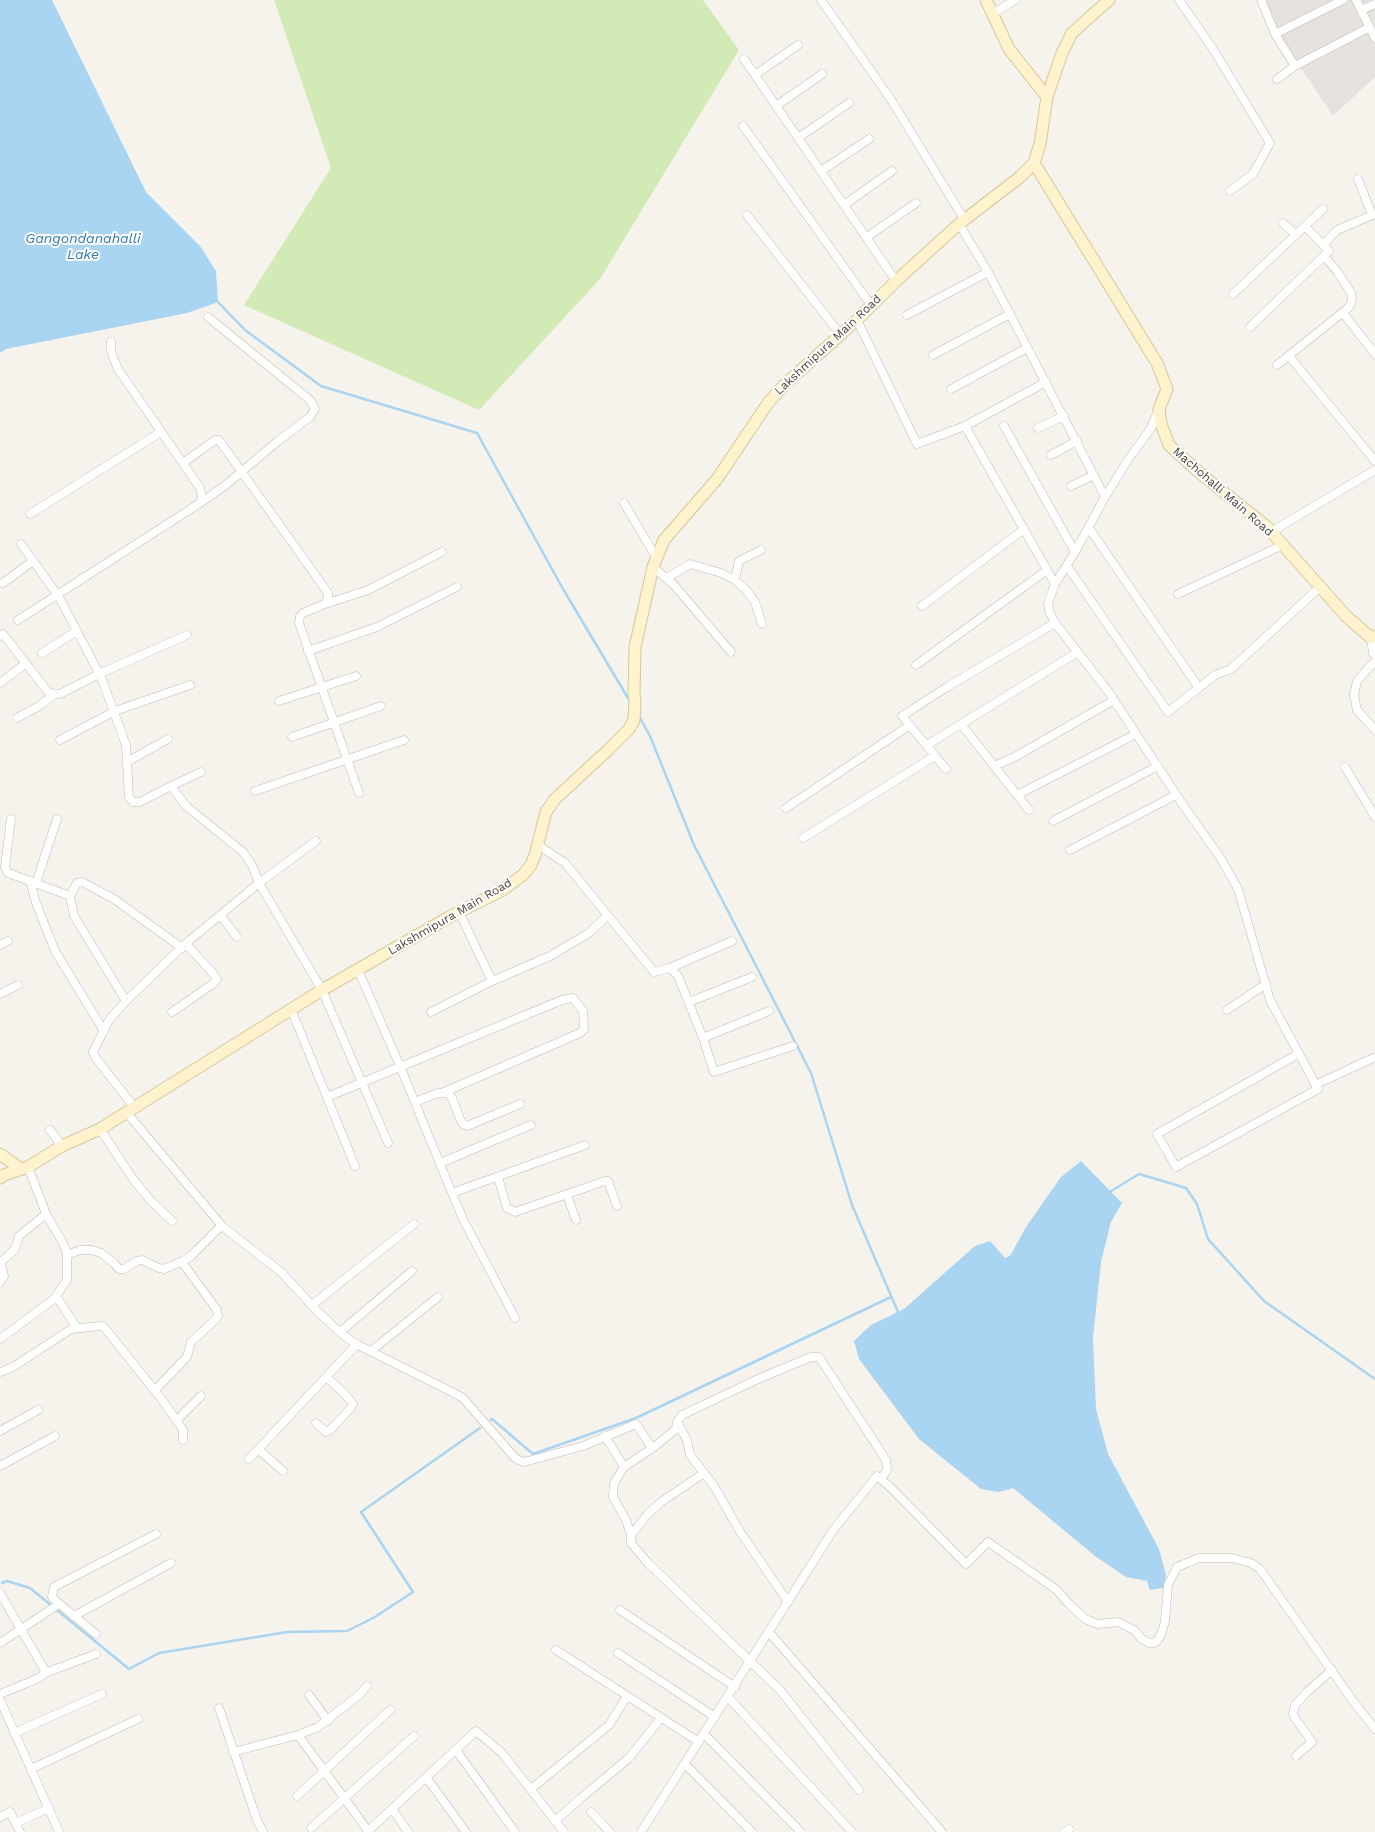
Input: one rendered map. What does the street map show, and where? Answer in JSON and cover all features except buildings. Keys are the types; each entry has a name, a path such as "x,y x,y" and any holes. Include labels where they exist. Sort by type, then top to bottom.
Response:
{"main road":[{"path":"986,0 1010,49 1048,97"},
{"path":"1034,163 1040,144 1048,97 1057,65 1072,33 1109,0"},
{"name":"Lakshmipura Main Road","path":"0,1178 25,1168 62,1146 100,1129 322,990 459,912 501,891 523,875 531,865 546,812 555,799 629,729 634,720 635,647 655,562 670,531 717,479 768,403 784,385 962,222 1020,177 1034,163"},
{"name":"Machohalli Main Road","path":"1034,163 1157,363 1167,389 1159,409 1161,424 1169,445 1271,532 1346,616 1374,638"},
{"path":"0,1154 25,1168"}],"street":[{"path":"821,0 890,98 962,222 1105,497"},
{"path":"992,14 1015,0"},
{"path":"1179,0 1213,49 1270,143 1253,174 1230,191"},
{"path":"1275,34 1343,0"},
{"path":"1356,0 1375,38"},
{"path":"1263,1 1275,34 1295,66"},
{"path":"1361,10 1375,4"},
{"path":"1277,79 1295,66 1370,27"},
{"path":"755,75 798,45"},
{"path":"744,59 896,281"},
{"path":"776,106 822,74"},
{"path":"798,138 849,103"},
{"path":"743,126 871,305"},
{"path":"821,171 869,139"},
{"path":"844,205 892,171"},
{"path":"1323,244 1337,230 1374,214 1358,179"},
{"path":"867,237 916,203"},
{"path":"1232,294 1323,209"},
{"path":"747,215 840,334"},
{"path":"1283,223 1296,235"},
{"path":"1250,327 1329,251 1305,226"},
{"path":"1277,365 1343,313 1351,304 1351,293 1337,271 1324,256"},
{"path":"908,315 988,272"},
{"path":"1343,313 1375,354"},
{"path":"933,355 1010,314"},
{"path":"18,620 56,594 181,517 242,472 310,417 315,409 310,400 208,317"},
{"path":"857,320 917,444 965,426 1046,382"},
{"path":"112,342 110,349 118,369 200,488 202,497 200,503"},
{"path":"950,389 1027,348"},
{"path":"1289,356 1375,461"},
{"path":"1159,409 1151,428 1105,497 1068,566 1055,584 1048,603 1049,611 1055,623 1114,700 1176,795 1220,857 1238,889 1270,1000 1318,1089 1176,1167 1157,1134 1298,1054"},
{"path":"1038,428 1064,416"},
{"path":"965,426 1055,584"},
{"path":"1004,426 1075,552"},
{"path":"30,514 161,432"},
{"path":"183,463 215,440 219,440 321,582 328,593 328,600 325,604"},
{"path":"1051,455 1077,441"},
{"path":"1271,532 1375,470"},
{"path":"1071,486 1094,475"},
{"path":"624,503 655,562 730,652"},
{"path":"1089,528 1199,688"},
{"path":"922,606 1024,529"},
{"path":"21,544 56,594 77,631 115,711 126,744 129,797 133,802 140,802 201,772"},
{"path":"1178,594 1283,545"},
{"path":"734,580 739,561 761,550"},
{"path":"358,794 300,628 300,616 325,604 368,590 442,552"},
{"path":"3,583 33,561"},
{"path":"667,578 690,564 721,573 734,580 746,590 755,602 762,624"},
{"path":"1068,566 1168,712 1215,675 1231,669 1320,587"},
{"path":"916,665 1047,570"},
{"path":"308,651 377,627 457,586"},
{"path":"946,769 902,716 946,687 1055,623"},
{"path":"42,653 77,631"},
{"path":"1,633 48,692 55,694 60,694 99,674 187,636"},
{"path":"1374,638 1373,652 1375,655"},
{"path":"927,745 1078,652"},
{"path":"1375,661 1357,680 1354,695 1357,710 1375,730"},
{"path":"0,683 26,663"},
{"path":"279,701 356,676"},
{"path":"60,740 115,711 190,685"},
{"path":"17,718 39,706 55,694"},
{"path":"994,766 1013,758 1114,700"},
{"path":"292,737 381,706"},
{"path":"960,724 1028,810"},
{"path":"786,808 910,725"},
{"path":"1017,795 1136,734"},
{"path":"127,762 168,739"},
{"path":"254,791 404,740"},
{"path":"803,838 935,756"},
{"path":"1053,821 1158,766"},
{"path":"1344,767 1375,817"},
{"path":"172,786 186,806 243,852 252,865 259,883 322,990 388,1143"},
{"path":"1070,850 1176,795"},
{"path":"11,819 5,867 8,873 70,896"},
{"path":"57,819 33,882 36,903 55,951 104,1031"},
{"path":"316,841 259,883 220,915 126,1001 109,1020 95,1047 95,1057 130,1110 221,1226 281,1272 312,1306 340,1332 357,1344 462,1398 516,1459 524,1462 582,1446 636,1424 650,1445 654,1447"},
{"path":"538,845 565,863 654,972 670,968 732,941"},
{"path":"126,1001 74,916 70,896 77,883 82,882 134,912 184,946 211,971 216,979 214,983 172,1012"},
{"path":"459,912 492,981"},
{"path":"220,915 238,937"},
{"path":"431,1012 492,981 550,956 589,933 608,915"},
{"path":"0,945 8,941"},
{"path":"670,968 678,976 703,1038 714,1072 793,1046"},
{"path":"358,970 464,1221 515,1318"},
{"path":"689,1002 752,977"},
{"path":"1226,1010 1266,984"},
{"path":"0,994 18,985"},
{"path":"327,1097 562,1000 573,998 583,1011 584,1029 580,1033 444,1092 415,1102"},
{"path":"291,1009 355,1166"},
{"path":"703,1038 769,1011"},
{"path":"1315,1085 1375,1057"},
{"path":"444,1092 448,1092 460,1119 467,1126 520,1104"},
{"path":"440,1163 532,1125"},
{"path":"100,1129 151,1201 172,1221"},
{"path":"50,1130 62,1146"},
{"path":"452,1193 586,1144"},
{"path":"0,1339 56,1296 66,1280 67,1255 62,1241 46,1214 25,1168"},
{"path":"498,1177 507,1208 515,1212 608,1181 617,1206"},
{"path":"567,1195 576,1220"},
{"path":"0,1282 4,1276 1,1265 2,1261 15,1249 19,1236 46,1214"},
{"path":"312,1306 414,1224"},
{"path":"67,1255 80,1250 92,1250 101,1253 114,1263 119,1270 142,1260 164,1269 182,1262 191,1256 221,1226"},
{"path":"155,1390 187,1357 191,1342 218,1316 216,1310 182,1262"},
{"path":"340,1332 412,1271"},
{"path":"56,1296 77,1328"},
{"path":"371,1351 438,1297"},
{"path":"0,1372 13,1367 71,1329 104,1327 155,1390 183,1430 183,1440"},
{"path":"249,1459 357,1344"},
{"path":"859,1790 780,1690 647,1562 631,1543 631,1534 626,1520 613,1497 614,1483 624,1468 654,1447 676,1428 677,1422 682,1415 758,1379 811,1357 819,1357 886,1460 887,1470 881,1479"},
{"path":"316,1423 326,1432 329,1431 352,1408 353,1404 326,1377"},
{"path":"176,1420 201,1396"},
{"path":"0,1431 38,1410"},
{"path":"677,1422 687,1440 690,1455 714,1486 739,1530 788,1602"},
{"path":"0,1466 54,1436"},
{"path":"606,1436 624,1468"},
{"path":"258,1449 283,1471"},
{"path":"631,1534 654,1507 704,1473"},
{"path":"641,1832 834,1529 877,1476 966,1564 988,1542 1057,1590 1085,1619 1098,1624 1118,1622 1134,1630 1142,1639 1149,1643 1154,1643 1158,1640 1162,1632 1165,1621 1168,1585 1177,1567 1200,1558 1232,1558 1251,1563 1260,1569 1353,1701 1375,1729"},
{"path":"96,1634 74,1616 55,1606 52,1597 54,1587 156,1534"},
{"path":"74,1616 171,1563"},
{"path":"0,1593 44,1669 44,1673"},
{"path":"0,1643 55,1606"},
{"path":"620,1610 735,1686"},
{"path":"769,1632 942,1832"},
{"path":"556,1650 699,1742"},
{"path":"0,1694 39,1678 44,1673 96,1654"},
{"path":"618,1654 715,1717"},
{"path":"1296,1756 1312,1742 1293,1714 1295,1706 1307,1692 1332,1670"},
{"path":"233,1752 298,1735 318,1727 328,1721 367,1686"},
{"path":"14,1732 102,1694"},
{"path":"309,1695 328,1721"},
{"path":"530,1789 609,1725 627,1696"},
{"path":"728,1697 852,1832"},
{"path":"0,1700 59,1832"},
{"path":"218,1708 257,1820 263,1832"},
{"path":"297,1796 390,1710"},
{"path":"556,1821 629,1758 661,1718"},
{"path":"31,1769 138,1719"},
{"path":"298,1735 368,1832 476,1731 502,1753 564,1832"},
{"path":"704,1734 801,1832"},
{"path":"311,1828 414,1736"},
{"path":"456,1750 516,1832"},
{"path":"685,1764 752,1832"},
{"path":"426,1777 466,1832"},
{"path":"16,1823 48,1808"},
{"path":"392,1809 408,1832"},
{"path":"0,1817 10,1812 20,1832"},
{"path":"591,1812 610,1832"}],"shaded area":[{"path":"1256,0 1375,0 1375,77 1333,116"}],"green space":[{"path":"274,0 703,0 739,50 600,279 479,410 244,305 331,168"}],"water":[{"name":"Gangondanahalli Lake","path":"0,0 52,0 146,192 200,246 216,271 218,302 187,313 6,349 0,353"},
{"path":"1081,1161 1122,1203 1111,1222 1101,1262 1093,1338 1096,1409 1108,1454 1159,1549 1166,1575 1163,1588 1150,1590 1147,1581 1126,1577 1095,1556 1013,1488 999,1492 981,1489 919,1439 859,1359 854,1341 871,1325 904,1309 975,1246 990,1241 1005,1258 1010,1256 1026,1227 1061,1177"}],"waterway":[{"path":"216,300 245,330 321,386 477,433 563,589 631,703"},
{"path":"639,716 650,736 694,845 811,1073 852,1205 898,1312 901,1314"},
{"path":"1108,1193 1139,1174 1186,1188 1197,1204 1208,1239 1264,1301 1375,1379"},
{"path":"491,1420 533,1454 636,1418 891,1297"},
{"path":"2,1583 7,1581 30,1588 129,1669 159,1653 287,1632 347,1631 375,1617 413,1592 361,1512 480,1428"}]}
